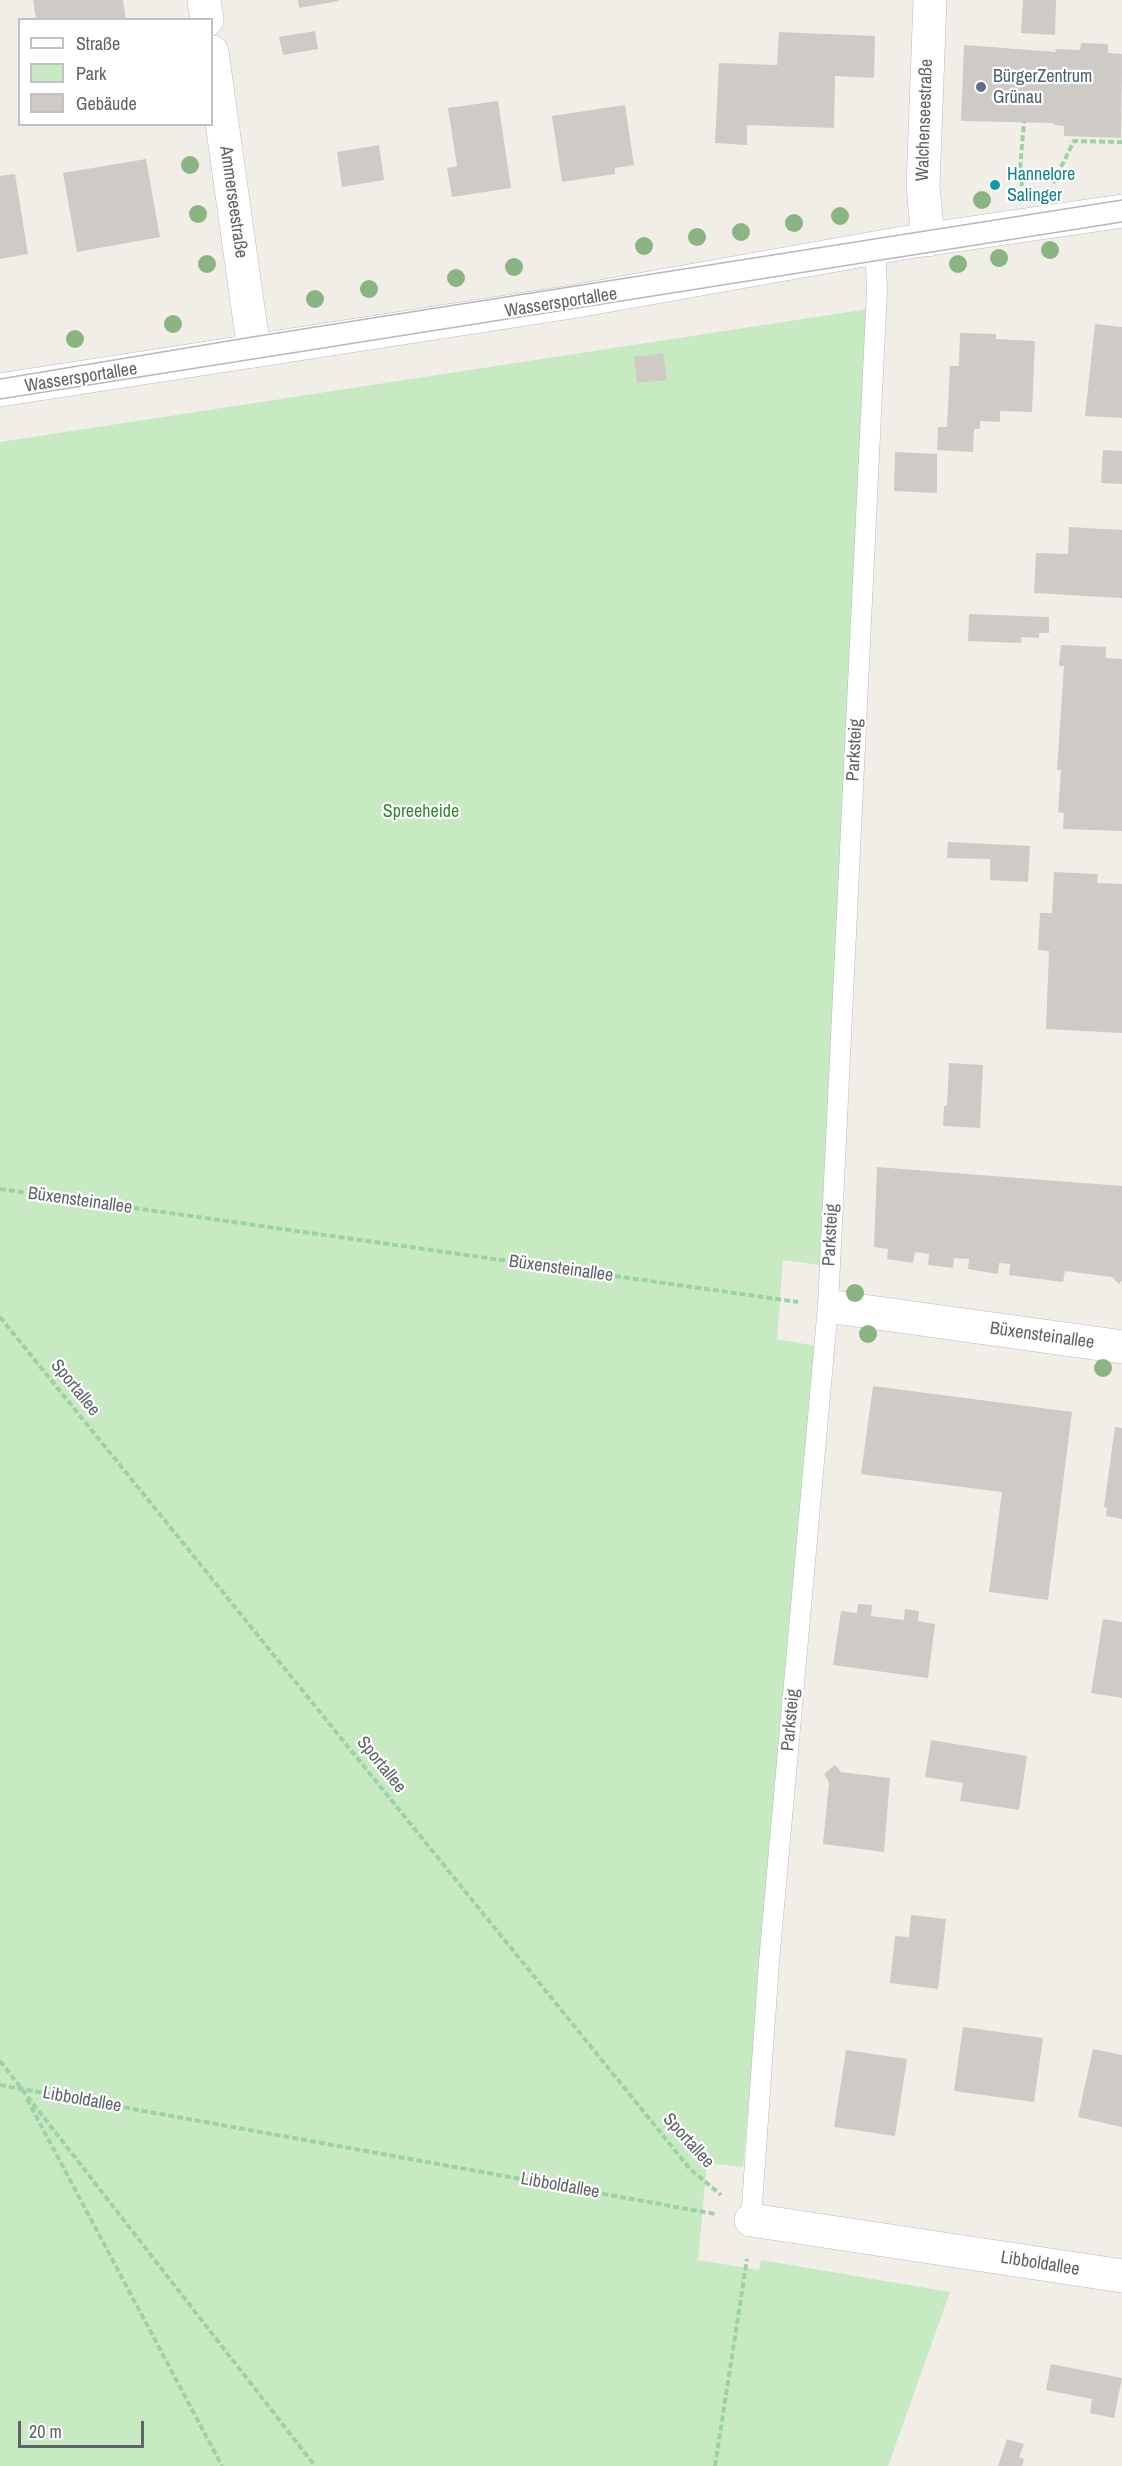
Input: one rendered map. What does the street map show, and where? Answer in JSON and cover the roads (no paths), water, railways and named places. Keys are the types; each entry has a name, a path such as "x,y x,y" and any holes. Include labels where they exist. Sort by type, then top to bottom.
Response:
{"street":[{"path":"204,0 207,18"},
{"name":"Walchenseestraße","path":"928,240 922,194 930,0"},
{"name":"Ammerseestraße","path":"213,59 254,351"},
{"name":"Wassersportallee","path":"0,390 572,302 875,248 1122,211"},
{"name":"Büxensteinallee","path":"831,1307 1122,1347"},
{"name":"Libboldallee","path":"751,2220 1122,2276"}],"lane":[{"name":"Parksteig","path":"751,2220 769,1962 831,1307 877,290 875,248"}],"tram line":[{"path":"0,379 1122,200"},
{"path":"0,399 1122,222"}],"place":[{"name":"BürgerZentrum Grünau","path":"981,87"},
{"name":"Hannelore Salinger","path":"995,185"}],"park label":[{"name":"Spreeheide","path":"421,812"}]}
